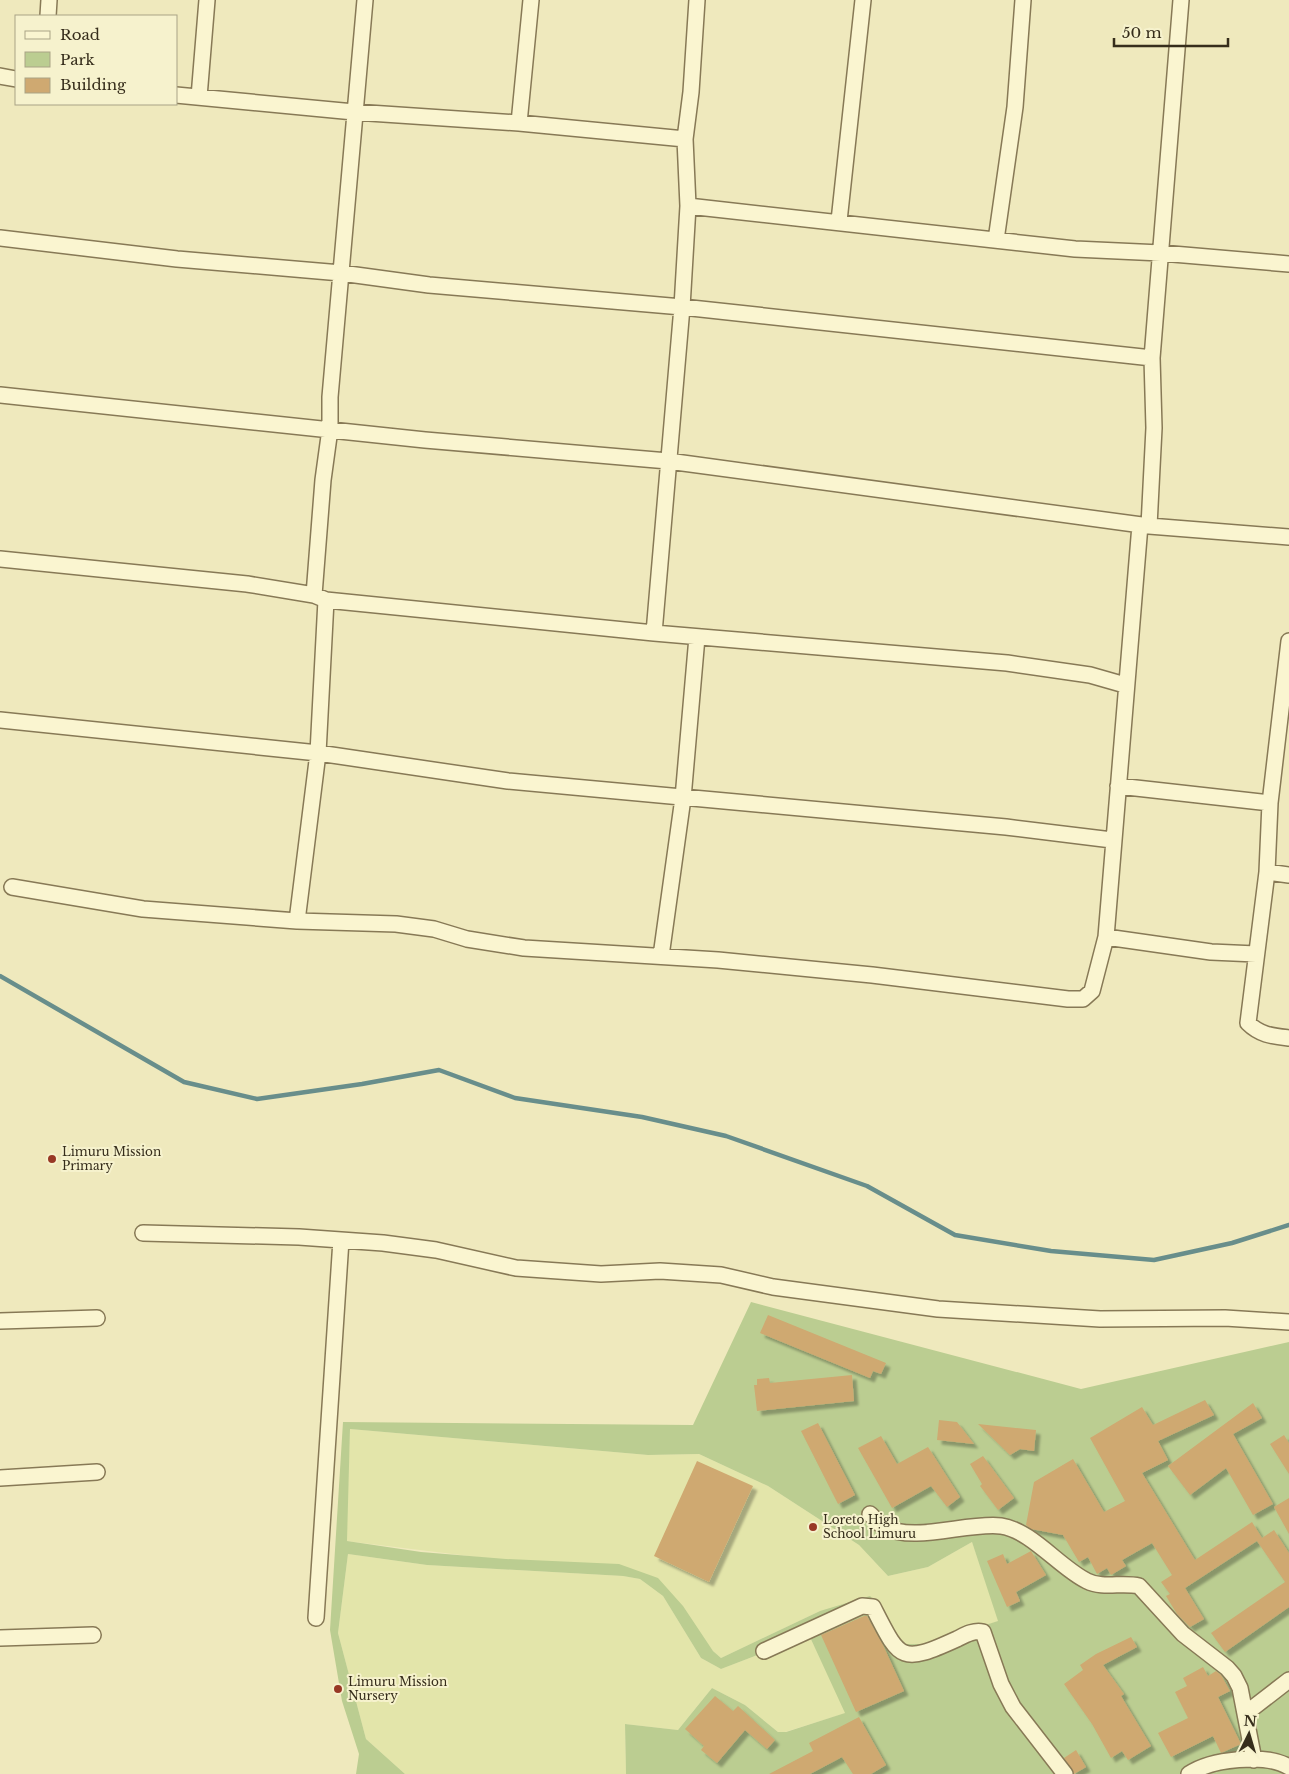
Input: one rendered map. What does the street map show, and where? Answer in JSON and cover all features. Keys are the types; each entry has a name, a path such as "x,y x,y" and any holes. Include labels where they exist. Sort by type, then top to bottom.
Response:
{"street":[{"path":"48,15 49,0"},
{"path":"199,97 207,0"},
{"path":"297,921 318,753 323,480 330,429 330,397 342,273 354,112 366,0"},
{"path":"520,124 531,0"},
{"path":"654,633 682,307 688,206 685,140 692,92 696,0"},
{"path":"839,221 863,0"},
{"path":"996,240 1015,107 1023,0"},
{"path":"12,887 143,909 297,921 396,924 434,929 467,938 524,948 661,956 881,976 1068,1000 1083,999 1092,991 1106,937 1125,684 1154,428 1152,358 1181,0"},
{"path":"0,76 15,79"},
{"path":"178,95 685,140"},
{"path":"688,206 750,214 839,221 883,229 1075,249 1289,264"},
{"path":"0,238 177,259 342,273 430,285 682,307 1152,358"},
{"path":"0,395 425,440 668,461 1144,525 1289,537"},
{"path":"0,559 165,574 320,598 654,633 1007,663 1090,675 1125,684"},
{"path":"661,956 683,798 697,637"},
{"path":"1289,642 1284,721 1270,803 1267,872 1248,1023 1255,1030 1268,1036 1289,1038"},
{"path":"0,720 318,753 508,781 1006,827 1112,840"},
{"path":"1118,786 1270,803"},
{"path":"1267,872 1289,875"},
{"path":"1106,937 1211,952 1256,954"},
{"path":"143,1233 341,1240 436,1250 516,1268 602,1274 660,1271 721,1275 773,1287 938,1309 1100,1319 1225,1318 1289,1322"},
{"path":"316,1618 341,1240"},
{"path":"0,1321 97,1318"},
{"path":"0,1478 97,1472"},
{"path":"870,1514 884,1527 924,1533 987,1525 1003,1526 1018,1532 1089,1583 1139,1586 1183,1634 1227,1668 1240,1688 1254,1760"},
{"path":"764,1651 862,1606 868,1605 872,1607 892,1644 898,1651 907,1654 925,1654 971,1633 983,1632 1001,1684 1013,1707 1065,1774"},
{"path":"0,1638 93,1635"},
{"path":"1245,1714 1289,1680"},
{"path":"1189,1774 1214,1764 1254,1760 1283,1763 1289,1767"}],"green space":[{"name":"Loreto High School Limuru","path":"751,1302 1081,1389 1289,1342 1289,1774 626,1774 625,1724 678,1730 712,1688 745,1705 778,1732 786,1732 845,1713 809,1635 721,1669 701,1658 663,1596 640,1579 623,1576 427,1565 348,1554 338,1633 366,1739 405,1774 356,1774 359,1754 342,1701 330,1630 343,1422 693,1425","holes":["350,1429 648,1455 699,1454 768,1486 859,1545 888,1576 928,1567 972,1542 998,1621 926,1644 902,1644 884,1610 870,1596 820,1611 721,1658 713,1651 683,1606 658,1578 619,1564 506,1559 421,1552 347,1541"]},
{"path":"350,1429 648,1455 699,1454 768,1486 859,1545 888,1576 928,1567 972,1542 999,1621 926,1644 902,1644 884,1610 820,1611 721,1658 713,1651 658,1579 346,1541"},
{"path":"348,1554 427,1565 623,1576 640,1579 663,1596 701,1658 721,1669 809,1635 846,1713 785,1732 778,1732 745,1705 712,1688 678,1730 625,1724 626,1774 405,1774 366,1739 338,1633"}],"building":[{"path":"768,1315 886,1363 881,1374 873,1371 870,1378 760,1333"},
{"path":"852,1375 854,1401 757,1411 754,1385 757,1385 757,1379 769,1378 770,1383"},
{"path":"1205,1400 1214,1415 1158,1441 1168,1460 1142,1473 1195,1560 1252,1522 1262,1538 1274,1530 1289,1553 1289,1607 1225,1652 1211,1633 1285,1582 1257,1541 1260,1539 1185,1588 1204,1619 1190,1627 1177,1614 1166,1596 1170,1594 1161,1582 1172,1575 1152,1543 1122,1560 1126,1566 1111,1575 1107,1568 1097,1574 1088,1557 1079,1562 1063,1535 1031,1529 1026,1525 1034,1482 1073,1459 1104,1512 1125,1501 1090,1438 1142,1407 1153,1425"},
{"path":"1253,1403 1262,1418 1233,1434 1273,1504 1253,1515 1226,1468 1190,1495 1168,1466"},
{"path":"939,1420 957,1422 974,1444 937,1440"},
{"path":"818,1423 855,1495 838,1504 801,1431"},
{"path":"978,1424 1036,1430 1034,1451 1020,1449 1010,1455"},
{"path":"1284,1435 1289,1443 1289,1474 1270,1444"},
{"path":"881,1436 897,1464 928,1447 960,1497 947,1507 931,1486 892,1508 858,1448"},
{"path":"983,1456 1014,1498 998,1510 980,1486 982,1484 970,1464"},
{"path":"697,1461 753,1486 709,1582 654,1556"},
{"path":"1289,1498 1289,1534 1274,1507"},
{"path":"1031,1551 1046,1575 1016,1592 1020,1601 1007,1607 987,1561 1003,1554 1007,1564"},
{"path":"867,1616 883,1645 904,1691 856,1712 821,1635"},
{"path":"1131,1637 1137,1647 1103,1665 1124,1694 1121,1696 1151,1746 1128,1760 1122,1751 1111,1758 1092,1724 1064,1684 1083,1670 1080,1665 1096,1654"},
{"path":"1203,1667 1208,1676 1216,1671 1221,1675 1230,1691 1218,1697 1241,1744 1221,1753 1213,1736 1171,1757 1158,1733 1188,1718 1175,1692 1187,1686 1183,1678"},
{"path":"715,1696 733,1711 738,1706 775,1740 767,1749 745,1730 717,1763 701,1750 704,1746 685,1729"},
{"path":"859,1717 886,1765 871,1774 853,1774 842,1757 810,1774 769,1774 813,1751 809,1743"},
{"path":"1076,1750 1086,1767 1074,1774 1064,1758"}],"waterway":[{"path":"0,976 184,1082 257,1099 362,1084 439,1070 515,1098 642,1117 726,1136 867,1186 955,1235 1051,1251 1154,1260 1232,1243 1289,1225"}],"place":[{"name":"Limuru Mission Primary","path":"52,1159"},
{"name":"Loreto High School Limuru","path":"813,1527"},
{"name":"Limuru Mission Nursery","path":"338,1689"}]}
